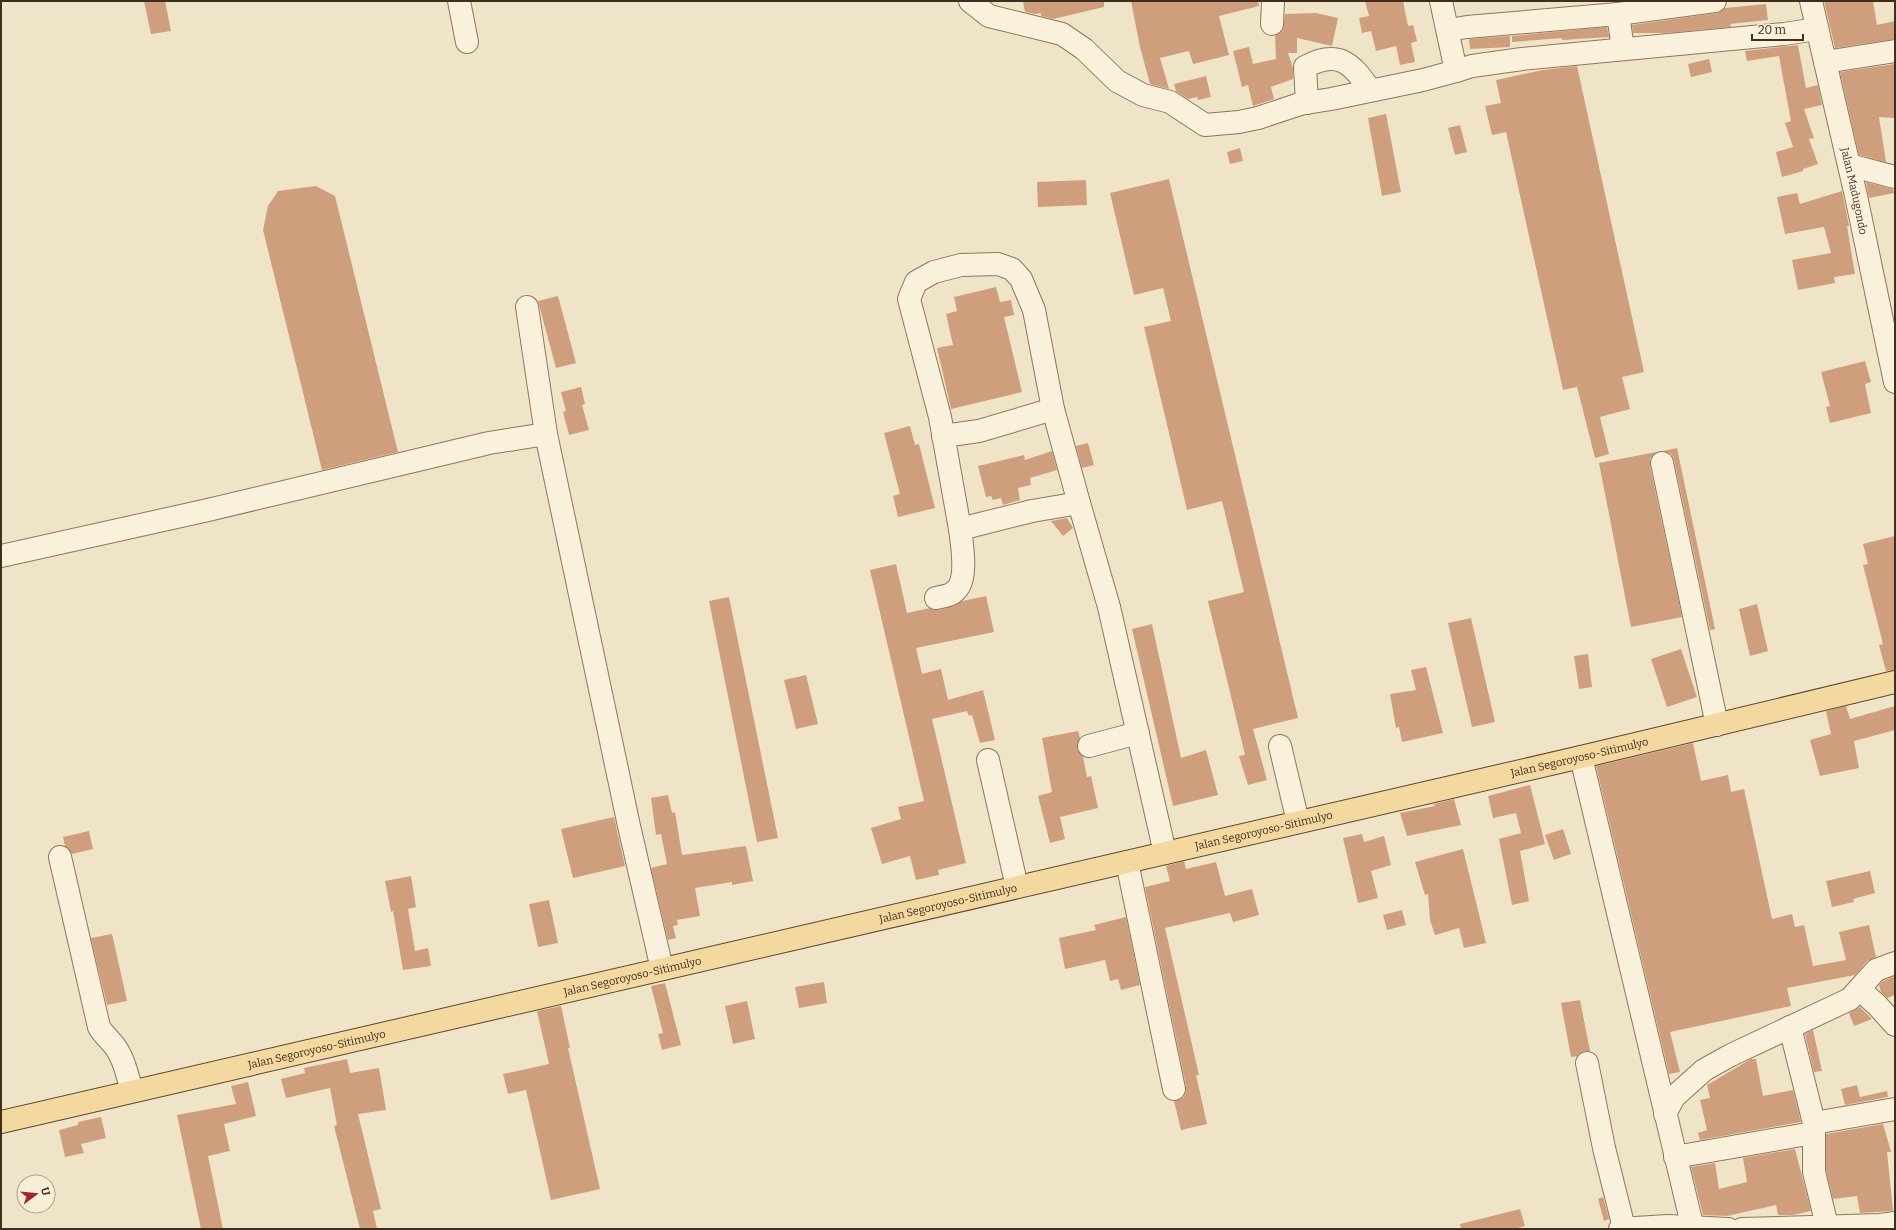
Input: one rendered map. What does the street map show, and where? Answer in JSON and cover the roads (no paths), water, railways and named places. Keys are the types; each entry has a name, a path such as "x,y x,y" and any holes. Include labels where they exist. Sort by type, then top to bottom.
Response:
{"main road":[{"name":"Jalan Segoroyoso-Sitimulyo","path":"1,1122 1581,757 1895,682"}],"street":[{"path":"459,1 467,42"},
{"path":"970,1 989,16 1029,26 1049,29 1062,34 1084,50 1116,81 1144,95 1170,102 1205,125 1239,122 1307,103 1423,80 1472,66 1515,60 1784,34 1817,29"},
{"path":"1272,24 1273,1"},
{"path":"1442,1 1456,71"},
{"path":"1448,30 1618,14 1715,1"},
{"name":"Jalan Madugondo","path":"1811,1 1849,165 1895,382"},
{"path":"1618,14 1623,49"},
{"path":"1825,62 1895,51"},
{"path":"1307,103 1305,66 1317,60 1330,59 1347,62 1358,72 1370,90"},
{"path":"1849,165 1895,177"},
{"path":"936,598 950,595 958,589 963,574 963,554 960,529 943,436 909,299 916,282 934,272 961,265 998,264 1012,269 1021,278 1034,310 1053,409 1108,607 1165,853"},
{"path":"527,307 546,434 629,826 662,969"},
{"path":"943,436 978,430 1053,409"},
{"path":"1,556 208,510 489,443 546,434"},
{"path":"1662,463 1717,725"},
{"path":"960,529 1032,511 1079,503"},
{"path":"1089,746 1138,733"},
{"path":"1280,746 1298,822"},
{"path":"1581,757 1693,1228"},
{"path":"988,760 1017,887"},
{"path":"60,857 99,1027 103,1034 114,1044 123,1061 132,1091"},
{"path":"1127,862 1174,1089"},
{"path":"1665,1114 1674,1097 1704,1070 1850,999 1876,970 1895,963"},
{"path":"1859,989 1878,1005 1895,1025"},
{"path":"1790,1028 1814,1128 1814,1172 1827,1226"},
{"path":"1587,1063 1604,1148 1624,1228"},
{"path":"1675,1157 1814,1128 1895,1109"},
{"path":"1742,1229 1880,1225 1895,1223"},
{"path":"1620,1229 1645,1229 1668,1226 1728,1229"}]}
